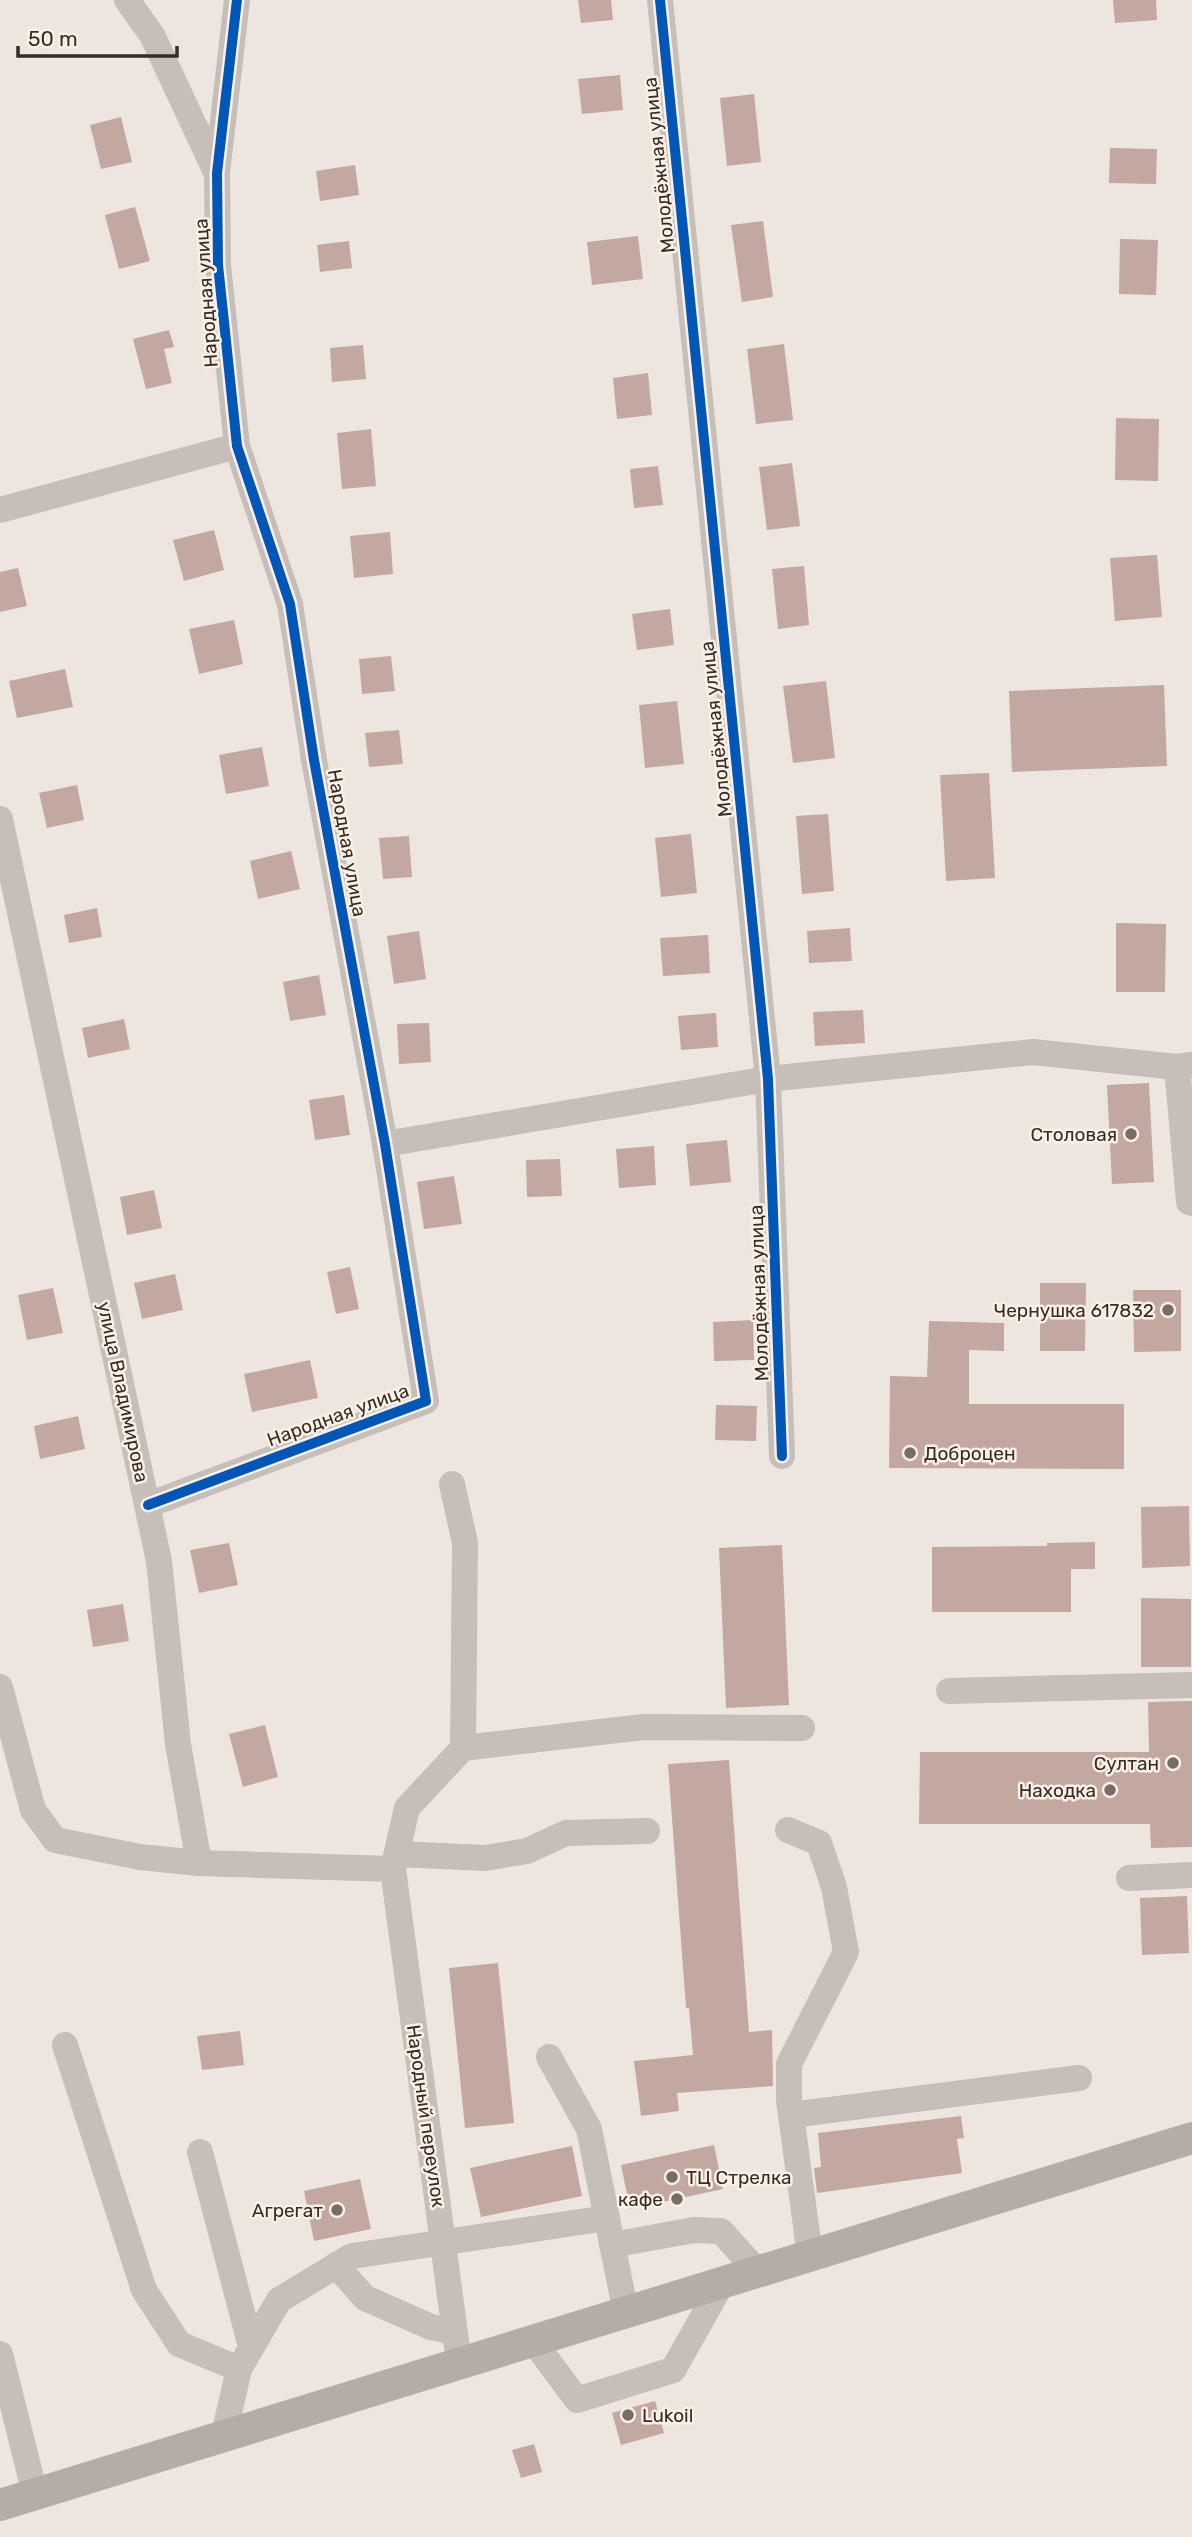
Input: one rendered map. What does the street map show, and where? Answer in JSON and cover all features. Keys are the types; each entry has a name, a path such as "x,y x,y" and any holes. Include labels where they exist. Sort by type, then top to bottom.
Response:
{"main road":[{"path":"0,2505 1192,2138"}],"street":[{"path":"127,0 152,35 217,173"},
{"name":"Народная улица","path":"148,1505 426,1401 385,1144 314,760 290,604 237,446 218,265 217,173 237,0"},
{"name":"Молодёжная улица","path":"660,0 768,1079 782,1456"},
{"path":"0,510 237,446"},
{"name":"улица Владимирова","path":"0,818 159,1561 178,1744 199,1863"},
{"path":"385,1144 768,1079 1033,1052 1184,1066 1189,1202 1192,1203"},
{"path":"452,1484 465,1543 463,1748 643,1727 802,1728"},
{"path":"949,1691 1192,1685"},
{"path":"0,1687 33,1811 55,1840 140,1857 199,1863 395,1861 485,1858 527,1852 566,1833 647,1831"},
{"name":"Народный переулок","path":"458,2363 395,1861 407,1808 463,1748"},
{"path":"788,1830 819,1843 834,1887 846,1952 789,2064 791,2115 810,2256"},
{"path":"1129,1878 1192,1875"},
{"path":"65,2045 144,2290 179,2344 245,2358"},
{"path":"548,2057 589,2129 626,2313"},
{"path":"791,2115 1079,2078"},
{"path":"200,2152 245,2358"},
{"path":"224,2435 245,2358 279,2300 336,2265 352,2256 607,2218"},
{"path":"612,2245 694,2230 721,2231 758,2272"},
{"path":"336,2265 365,2298 431,2327 454,2332"},
{"path":"534,2342 577,2400 673,2370 722,2283"},
{"path":"0,2354 35,2494"}],"building":[{"path":"578,0 611,0 613,20 581,23"},
{"path":"1113,0 1156,0 1157,20 1115,23"},
{"path":"620,75 623,110 582,114 578,79"},
{"path":"754,94 761,162 727,166 720,98"},
{"path":"121,117 132,162 101,169 90,125"},
{"path":"1110,148 1157,149 1156,184 1109,183"},
{"path":"355,165 359,195 320,201 316,171"},
{"path":"135,207 150,261 119,269 105,215"},
{"path":"763,221 773,297 742,302 731,225"},
{"path":"638,236 643,279 592,285 587,242"},
{"path":"1120,239 1158,240 1156,295 1119,294"},
{"path":"349,241 352,268 320,272 317,245"},
{"path":"169,330 174,347 164,349 172,383 146,389 133,339"},
{"path":"784,344 793,420 756,424 747,349"},
{"path":"363,345 366,379 332,382 330,348"},
{"path":"648,373 652,415 617,419 613,378"},
{"path":"1116,418 1159,419 1158,481 1115,480"},
{"path":"371,429 376,486 342,489 337,433"},
{"path":"792,463 800,526 767,530 759,467"},
{"path":"658,466 663,505 634,508 630,469"},
{"path":"214,530 224,570 184,581 173,540"},
{"path":"390,532 393,574 354,578 350,536"},
{"path":"1157,555 1162,617 1115,621 1110,558"},
{"path":"804,566 809,625 778,629 772,569"},
{"path":"18,568 27,606 0,612 0,572"},
{"path":"670,609 674,645 637,650 632,614"},
{"path":"234,620 243,664 199,674 189,629"},
{"path":"391,656 395,691 362,694 359,659"},
{"path":"65,669 73,707 17,718 9,681"},
{"path":"826,681 835,758 793,763 783,686"},
{"path":"1164,685 1167,766 1012,772 1009,691"},
{"path":"677,701 684,764 645,768 639,705"},
{"path":"399,730 403,764 369,767 365,733"},
{"path":"262,747 269,786 226,794 219,755"},
{"path":"989,773 995,878 946,881 940,775"},
{"path":"77,785 84,820 47,828 39,793"},
{"path":"828,814 834,891 802,894 796,816"},
{"path":"691,834 697,893 661,897 655,838"},
{"path":"409,836 412,877 383,879 379,838"},
{"path":"291,851 300,889 258,899 250,861"},
{"path":"97,908 102,937 69,943 64,915"},
{"path":"1116,923 1166,924 1165,992 1116,992"},
{"path":"850,928 852,961 809,963 807,931"},
{"path":"419,931 426,979 394,984 387,936"},
{"path":"708,935 710,973 663,976 660,938"},
{"path":"319,975 326,1015 290,1021 283,982"},
{"path":"863,1010 865,1043 815,1046 813,1012"},
{"path":"716,1013 718,1047 681,1050 678,1016"},
{"path":"124,1019 130,1049 88,1058 82,1028"},
{"path":"429,1023 431,1062 399,1064 397,1024"},
{"name":"Столовая","path":"1149,1083 1154,1182 1112,1184 1107,1085"},
{"path":"344,1095 350,1135 315,1140 309,1100"},
{"path":"727,1140 731,1182 690,1186 686,1144"},
{"path":"654,1146 656,1185 619,1188 616,1149"},
{"path":"560,1159 562,1196 527,1197 526,1160"},
{"path":"454,1176 462,1224 424,1229 417,1182"},
{"path":"154,1190 162,1228 127,1235 120,1197"},
{"path":"350,1267 359,1309 336,1314 327,1272"},
{"path":"175,1274 183,1310 142,1319 134,1283"},
{"path":"1040,1283 1086,1283 1085,1351 1040,1351"},
{"path":"53,1288 63,1333 27,1340 18,1295"},
{"path":"1133,1290 1181,1290 1181,1351 1134,1352"},
{"path":"753,1320 754,1360 714,1361 713,1322"},
{"path":"929,1321 1004,1323 1004,1351 969,1350 969,1404 1124,1404 1124,1469 889,1468 890,1376 927,1377"},
{"path":"310,1360 318,1398 252,1412 244,1374"},
{"path":"716,1405 757,1406 756,1441 715,1440"},
{"path":"78,1416 85,1449 40,1459 34,1426"},
{"path":"1189,1506 1190,1566 1142,1568 1141,1507"},
{"path":"1095,1542 1095,1569 1071,1569 1071,1612 932,1612 932,1547 1047,1546 1047,1543"},
{"path":"229,1543 238,1585 199,1593 190,1550"},
{"path":"782,1545 789,1705 726,1708 719,1548"},
{"path":"1141,1598 1191,1599 1191,1667 1141,1667"},
{"path":"123,1604 129,1641 93,1647 87,1610"},
{"path":"1192,1701 1192,1847 1151,1848 1150,1824 919,1824 920,1752 1149,1752 1148,1702"},
{"path":"265,1725 278,1777 243,1787 229,1734"},
{"path":"729,1760 749,2032 772,2030 773,2086 677,2093 679,2111 641,2116 634,2061 693,2055 689,2008 686,2008 668,1764"},
{"path":"1187,1896 1189,1953 1142,1955 1140,1898"},
{"path":"498,1963 514,2123 465,2128 449,1968"},
{"path":"240,2031 244,2065 202,2070 197,2036"},
{"path":"961,2116 964,2138 957,2139 962,2173 817,2193 814,2168 821,2167 818,2133"},
{"name":"ТЦ Стрелка","path":"714,2145 723,2189 630,2209 621,2165"},
{"path":"572,2146 582,2196 481,2217 470,2168"},
{"name":"Агрегат","path":"360,2179 371,2229 314,2241 304,2191"},
{"path":"655,2401 664,2433 621,2445 612,2413"},
{"path":"534,2444 542,2472 521,2478 512,2450"}],"cycle path":[{"path":"148,1505 426,1401 385,1144 314,760 290,604 237,446 218,265 217,173 237,0"},
{"path":"660,0 768,1079 782,1456"}],"place":[{"name":"Столовая","path":"1131,1134"},
{"name":"Чернушка 617832","path":"1168,1310"},
{"name":"Доброцен","path":"910,1453"},
{"name":"Султан","path":"1173,1763"},
{"name":"Находка","path":"1110,1790"},
{"name":"ТЦ Стрелка","path":"672,2177"},
{"name":"кафе","path":"677,2199"},
{"name":"Агрегат","path":"337,2210"},
{"name":"Lukoil","path":"628,2415"}]}
